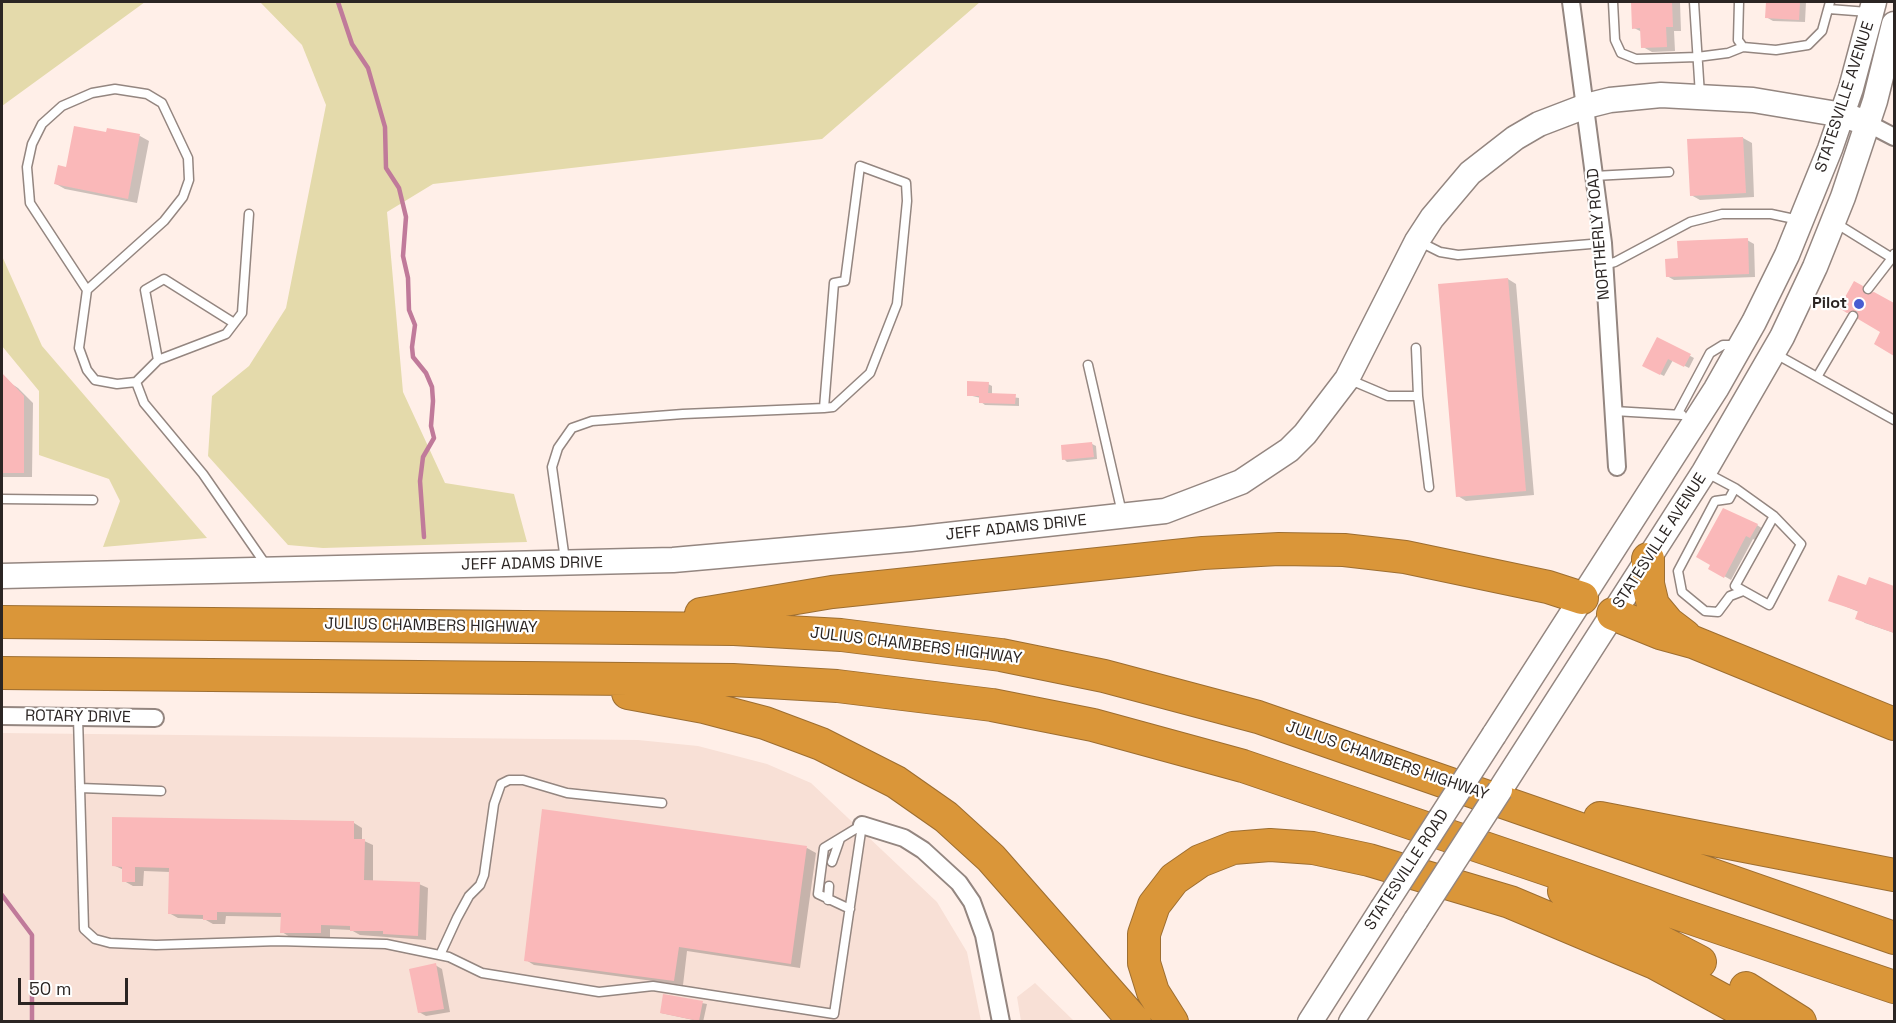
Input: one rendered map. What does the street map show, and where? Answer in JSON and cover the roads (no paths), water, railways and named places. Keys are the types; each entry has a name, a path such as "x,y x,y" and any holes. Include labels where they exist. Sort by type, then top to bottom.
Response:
{"highway":[{"path":"620,627 832,592 1203,553 1279,549 1344,550 1405,557 1548,586 1582,598"},
{"path":"1648,559 1648,584 1653,605 1668,623 1693,642"},
{"path":"1613,614 1660,633 1693,642 1888,723"},
{"name":"JULIUS CHAMBERS HIGHWAY","path":"2,622 734,629 841,635 948,647 1052,665 1135,683 1238,711 1490,795 1894,938"},
{"path":"2,672 538,677 785,682 889,691 992,705 1093,725 1194,751 1461,839 1894,987"},
{"path":"538,677 734,714 821,744 888,777 946,817 991,858 1135,1022"},
{"path":"1490,795 1894,875"},
{"path":"1461,839 1695,960 1800,1022"},
{"path":"1172,1022 1153,992 1144,963 1144,934 1154,905 1174,879 1200,861 1233,848 1270,845 1313,848 1369,860 1510,902 1655,963 1763,1022"}],"main road":[{"name":"STATESVILLE AVENUE","path":"1582,598 1687,416 1742,345 1802,221 1843,115 1873,7"},
{"name":"STATESVILLE AVENUE","path":"1351,1022 1704,472 1774,353 1834,222 1868,123 1894,24"},
{"name":"JEFF ADAMS DRIVE","path":"2,576 566,563 732,556 1165,511 1241,482 1289,450 1320,417 1347,379 1417,241 1450,195 1492,154 1539,124 1586,106 1637,97 1700,96 1753,100 1843,115 1868,123"},
{"path":"1582,598 1613,614"},
{"name":"STATESVILLE ROAD","path":"1310,1022 1582,598"}],"street":[{"name":"NORTHERLY ROAD","path":"1571,2 1602,243 1617,467"},
{"path":"1868,123 1894,137"},
{"name":"ROTARY DRIVE","path":"2,716 155,718"},
{"path":"862,825 904,838 922,850 959,883 977,913 984,935 1001,1022"}],"lane":[{"path":"1613,2 1616,40 1621,53 1636,59 1697,57 1728,53 1743,47 1776,50 1808,45 1822,31 1830,5 1873,7"},
{"path":"1694,2 1700,96"},
{"path":"1739,2 1738,40 1743,47"},
{"path":"87,290 30,203 27,167 32,144 42,124 62,106 92,93 115,89 147,94 162,104 188,158 189,180 183,198 164,221 87,290 80,323 79,348 87,370 95,380 106,383 136,382 158,360 226,334 242,312 249,214"},
{"path":"566,563 552,466 558,448 572,428 592,421 824,408 833,407 870,373 898,294 907,201 906,183 860,166 845,281 834,283 824,408"},
{"path":"1594,176 1669,172"},
{"path":"1603,265 1615,262 1690,222 1722,214 1772,214 1802,221"},
{"path":"1834,222 1893,256 1868,289"},
{"path":"1417,241 1440,252 1458,255 1602,243"},
{"path":"158,360 145,290 164,279 234,323"},
{"path":"1817,377 1853,316"},
{"path":"1416,348 1418,396 1429,486"},
{"path":"1774,353 1894,420"},
{"path":"1088,365 1123,516"},
{"path":"1347,379 1388,396 1418,396"},
{"path":"136,382 144,403 203,474 270,570"},
{"path":"1614,411 1687,416"},
{"path":"1704,472 1735,488 1774,516 1801,544 1768,605 1734,586 1774,516"},
{"path":"1735,488 1729,499 1715,501 1678,571 1682,592 1705,611 1718,612 1730,596 1743,591"},
{"path":"2,499 93,500"},
{"path":"78,717 84,929 95,939 111,943 156,945 278,941 386,944 440,956 482,973 599,992 653,986 834,1014 862,825"},
{"path":"440,956 457,918 470,896 480,885 484,874 494,804 501,784 509,780 523,780 544,789 567,793 662,803"},
{"path":"80,788 161,791"},
{"path":"850,909 818,894 824,848 862,825"},
{"path":"832,862 840,839"},
{"path":"828,900 829,886"}],"waterway":[{"path":"338,2 352,44 368,68 385,127 386,168 399,188 406,217 403,256 408,278 409,310 415,325 413,357 426,373 432,387 433,401 431,426 434,438 423,457 420,481 424,537"},
{"path":"2,895 32,935 32,1022"}],"place":[{"name":"Pilot","path":"1859,304"}]}
